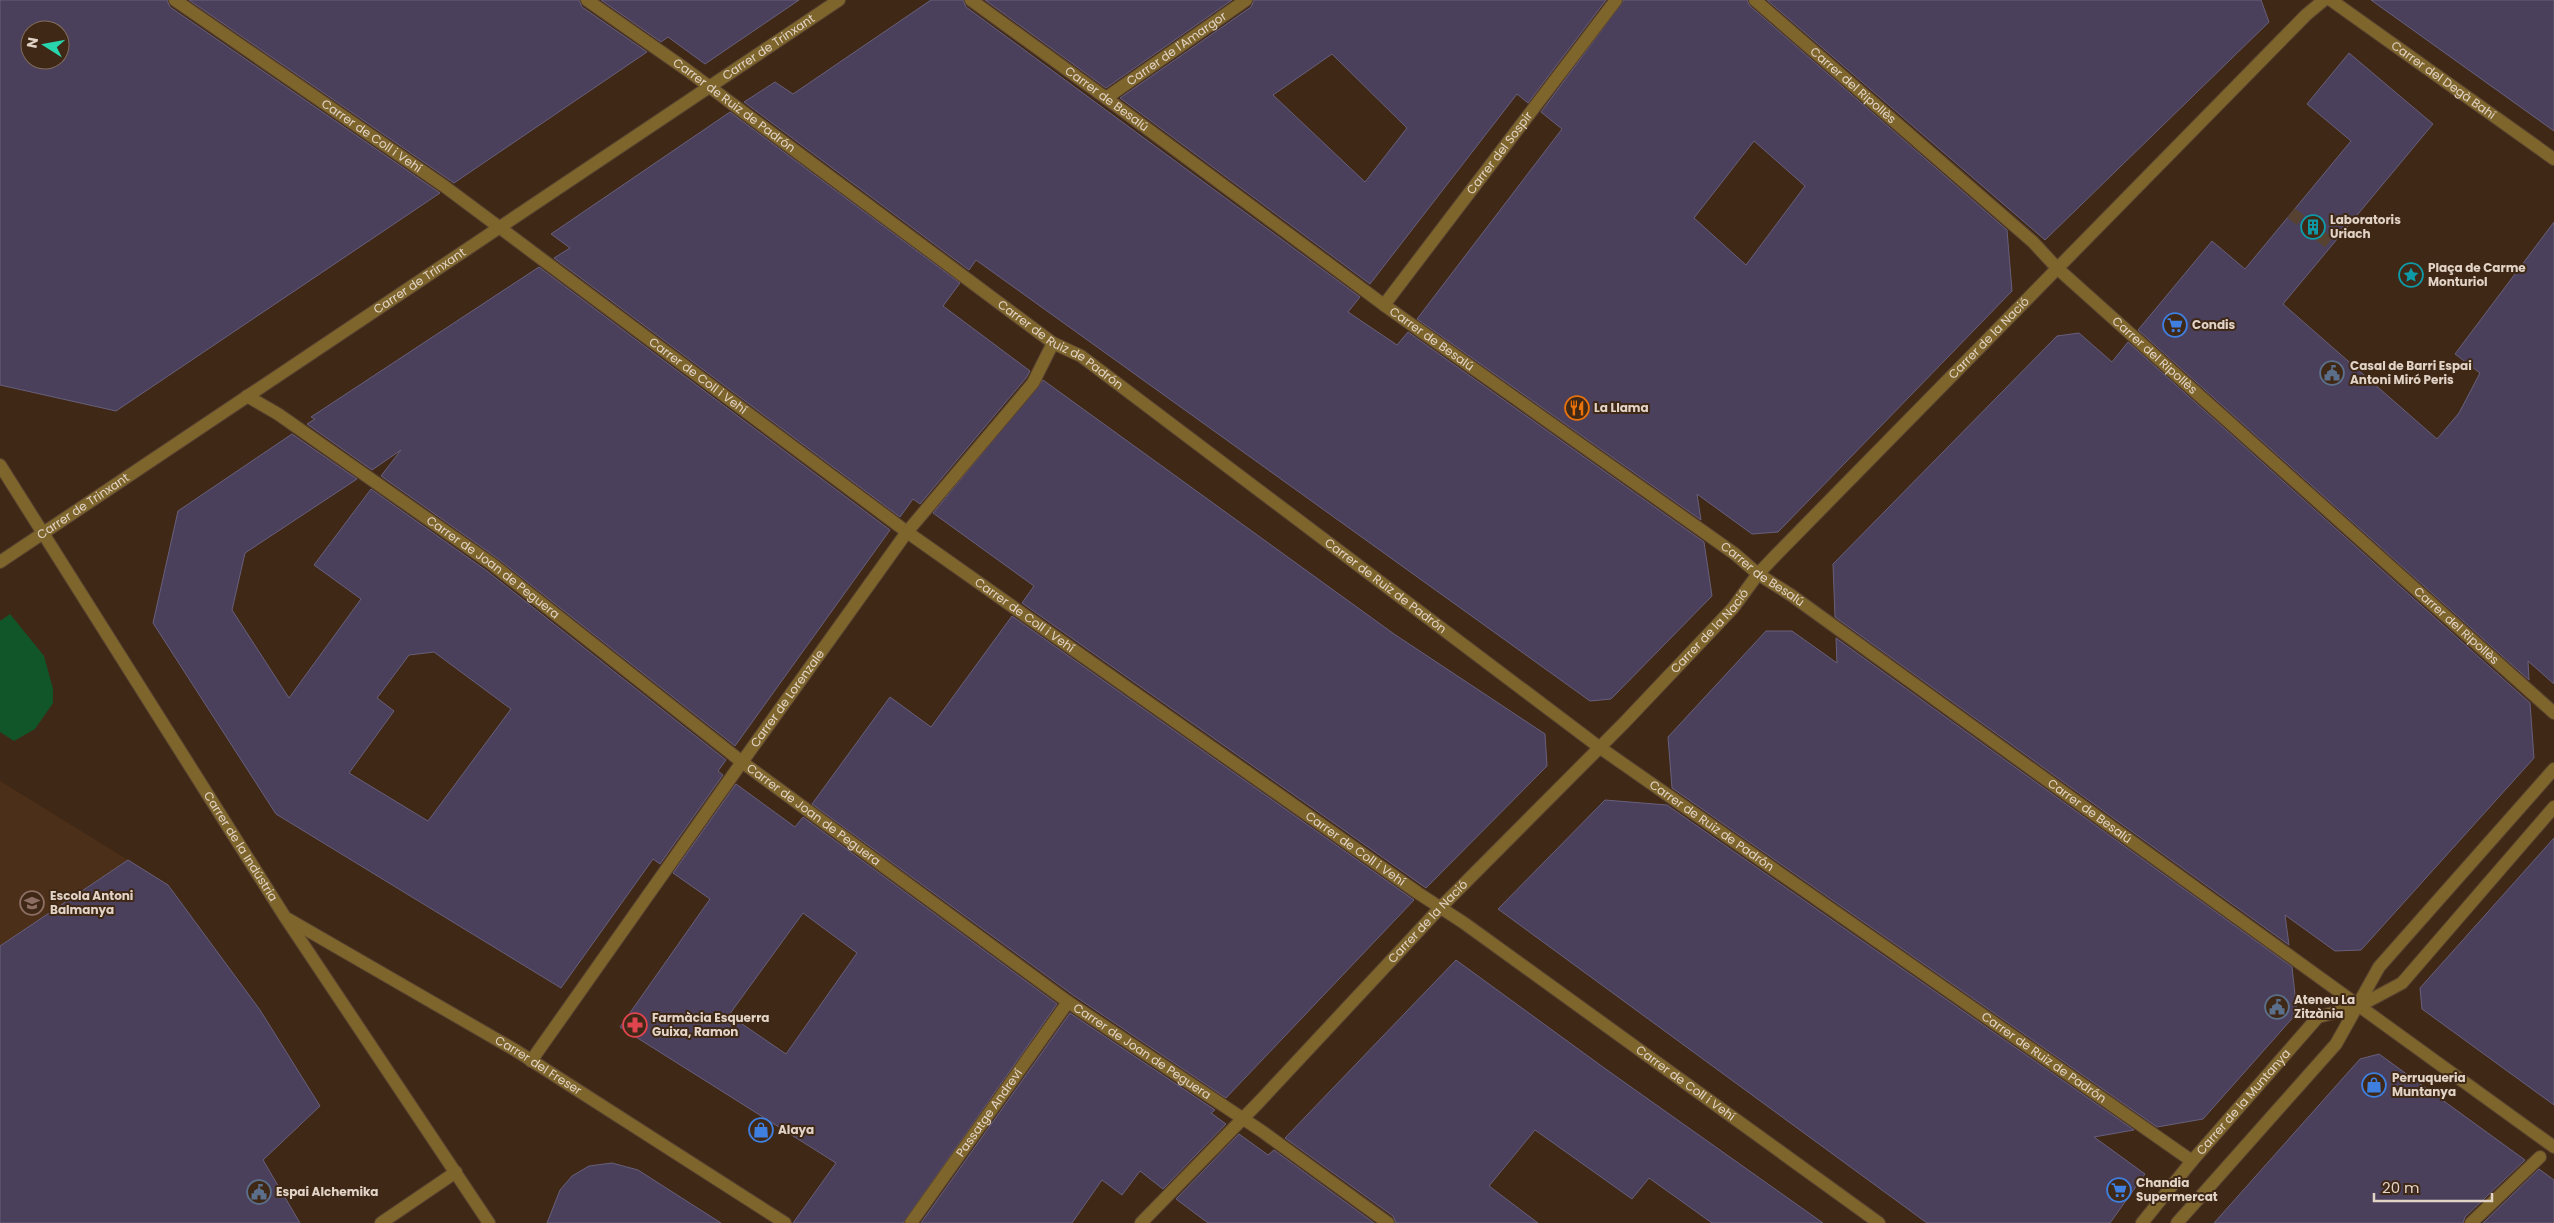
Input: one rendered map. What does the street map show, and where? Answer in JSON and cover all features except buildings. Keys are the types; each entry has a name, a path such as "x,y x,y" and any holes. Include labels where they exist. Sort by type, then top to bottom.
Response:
{"street":[{"name":"Carrer de Coll i Vehí","path":"175,0 500,227 907,532 1440,908 1464,923 1879,1223"},
{"name":"Carrer de Ruiz de Padrón","path":"587,0 710,87 1053,343 1081,356 1599,747 2192,1161"},
{"name":"Carrer de Trinxant","path":"0,562 839,0"},
{"name":"Carrer de Besalú","path":"971,0 1384,305 1735,554 1758,574 1791,595 2554,1147"},
{"name":"Carrer de l'Amargor","path":"1106,98 1246,0"},
{"name":"Carrer del Sospir","path":"1384,305 1616,0"},
{"name":"Carrer del Ripollès","path":"1755,0 2033,242 2057,268 2554,713"},
{"name":"Carrer de la Nació","path":"1141,1223 1440,908 1734,608 1758,574 2057,268 2324,0"},
{"name":"Carrer del Degà Bahí","path":"2331,0 2554,159"},
{"name":"Carrer de Lorenzale","path":"531,1062 907,532 1033,383 1053,343"},
{"name":"Carrer de Joan de Peguera","path":"247,396 278,414 492,564 742,762 1068,1002 1263,1132 1388,1223"},
{"name":"Carrer de la Indústria","path":"0,465 285,917 489,1223"},
{"path":"2177,1223 2336,1044 2359,1006 2379,967 2554,769"},
{"name":"Carrer de la Muntanya","path":"2142,1223 2192,1161 2318,1017 2359,1006 2402,983 2554,807"},
{"name":"Carrer del Freser","path":"285,917 358,958 531,1062 785,1223"},
{"name":"Passatge Andreví","path":"912,1223 1068,1002"},
{"path":"2471,1223 2540,1157"},
{"path":"381,1223 456,1172"}],"shaded area":[{"name":"Escola Antoni Balmanya","path":"0,781 128,860 0,946"}],"green space":[{"path":"10,614 44,656 53,689 53,703 35,729 14,741 0,732 0,621"}],"tunnel":[{"path":"2291,213 2332,245"}],"place":[{"name":"Laboratoris Uriach","path":"2313,227"},
{"name":"Plaça de Carme Monturiol","path":"2411,275"},
{"name":"Condis","path":"2175,325"},
{"name":"Casal de Barri Espai Antoni Miró Peris","path":"2332,373"},
{"name":"La Llama","path":"1577,408"},
{"name":"Escola Antoni Balmanya","path":"32,903"},
{"name":"Ateneu La Zitzània","path":"2277,1007"},
{"name":"Farmàcia Esquerra Guixa, Ramon","path":"635,1025"},
{"name":"Perruqueria Muntanya","path":"2374,1085"},
{"name":"Alaya","path":"761,1130"},
{"name":"Chandia Supermercat","path":"2119,1190"},
{"name":"Espai Alchemika","path":"259,1192"}]}
